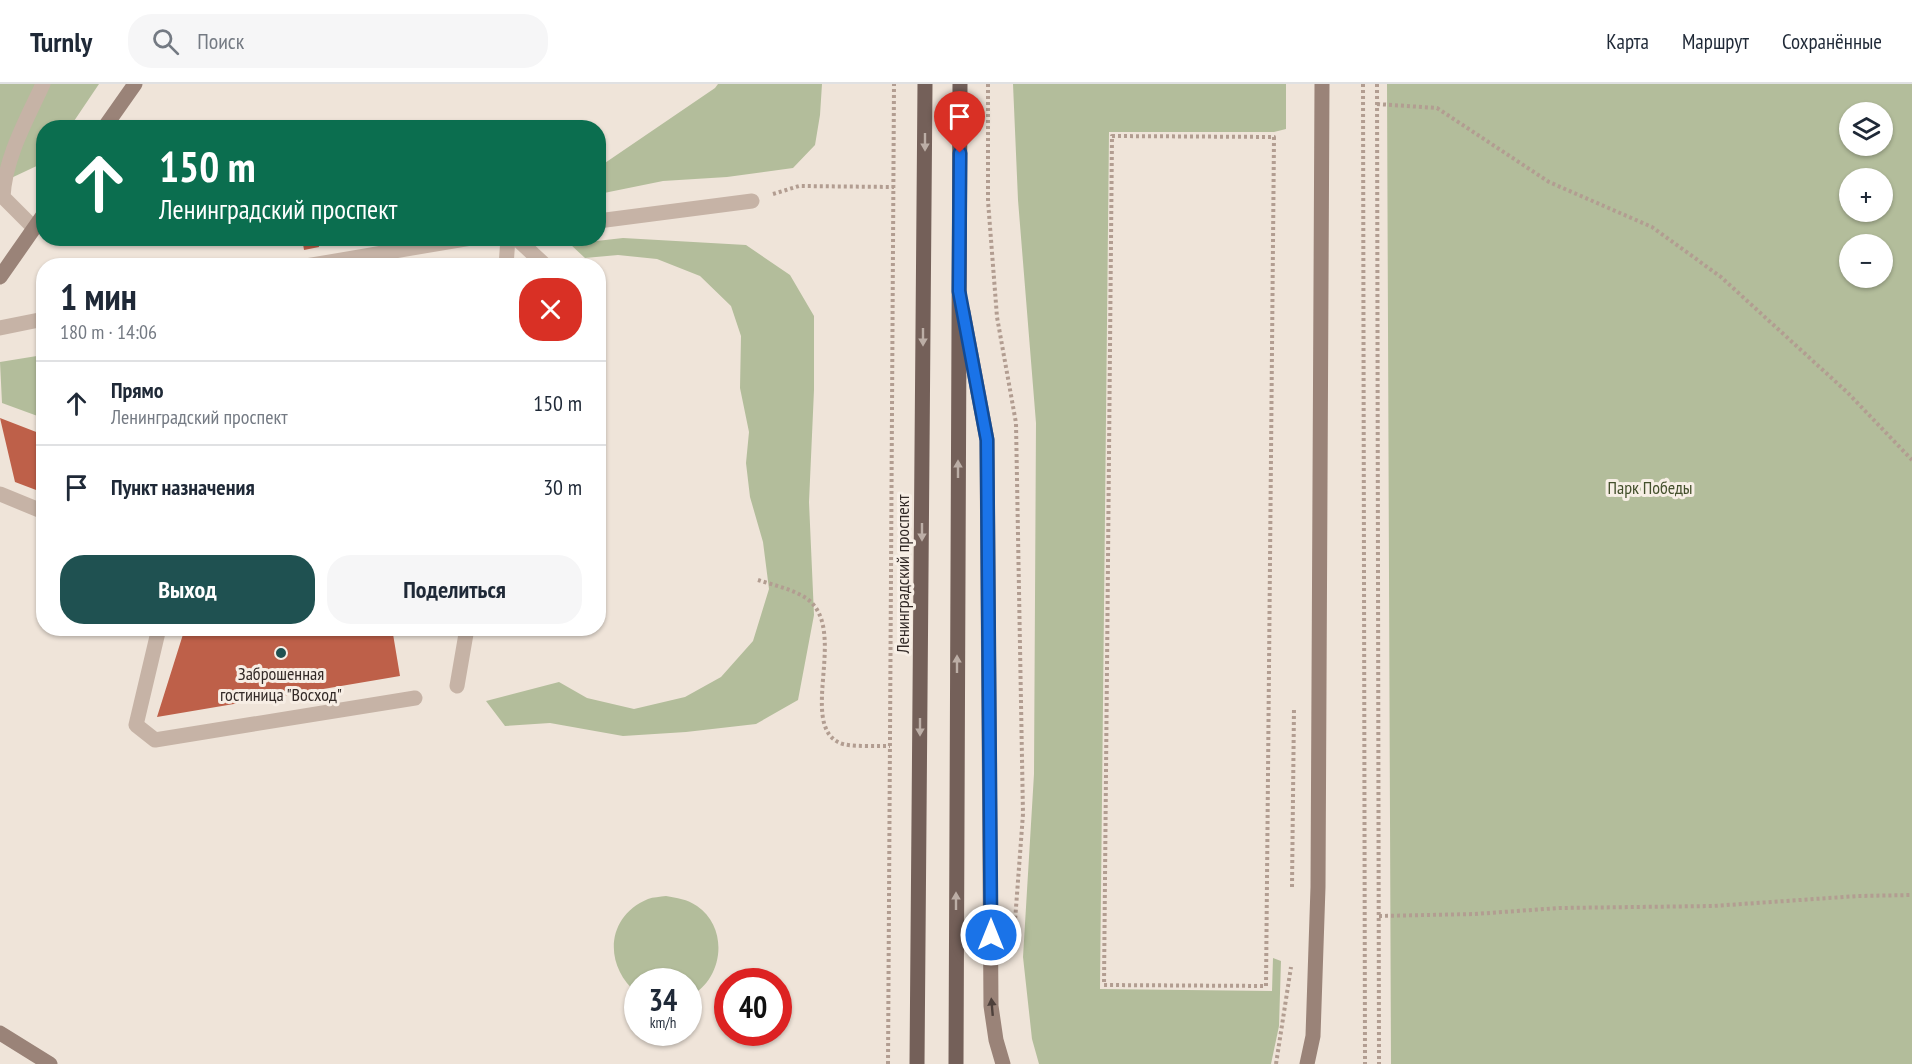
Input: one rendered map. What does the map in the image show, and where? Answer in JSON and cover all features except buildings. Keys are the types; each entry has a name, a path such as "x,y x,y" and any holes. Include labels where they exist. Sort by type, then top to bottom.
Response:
{"main road":[{"name":"Ленинградский проспект","path":"917,1064 925,84"},
{"path":"956,1064 960,84"}],"street":[{"path":"110,120 135,84"},
{"path":"1307,1064 1313,1036 1318,887 1322,84"},
{"path":"0,277 36,227"},
{"path":"959,291 987,440 992,1006 996,1040 1003,1064"},
{"path":"0,1033 50,1064"}],"lane":[{"path":"36,218 3,197 3,181 19,136 43,84"},
{"path":"606,220 752,201"},
{"path":"353,258 424,246"},
{"path":"525,246 537,258"},
{"path":"0,328 36,321"},
{"path":"0,494 36,509"},
{"path":"157,636 136,725 155,740 415,698"},
{"path":"457,686 466,636"}],"path":[{"path":"888,1064 894,84"},
{"path":"1363,84 1365,1064"},
{"path":"1377,84 1379,1064"},
{"path":"1377,104 1437,108 1549,182 1652,226 1721,277 1848,393 1912,459"},
{"path":"1112,136 1274,137 1266,986 1104,985 1112,136"},
{"path":"799,186 894,187"},
{"path":"758,580 806,598 820,613 825,629 822,710 825,726 831,737 841,744 890,746"},
{"path":"1379,916 1475,914 1559,908 1713,906 1858,896 1912,895"},
{"path":"1276,1064 1291,965"}],"green space":[{"path":"0,84 99,84 75,120 36,120 36,166 9,179 0,170"},
{"path":"718,84 822,84 815,145 793,168 727,177 663,181 606,193 606,162"},
{"path":"1013,84 1286,84 1286,129 1274,132 1109,132 1100,989 1272,991 1273,958 1281,961 1279,1026 1271,1064 1039,1064 1032,1039 1023,957 1034,774 1036,423 1018,200"},
{"name":"Парк Победы","path":"1387,84 1912,84 1912,1064 1391,1064"},
{"path":"623,238 746,245 790,275 814,316 814,390 809,502 814,615 798,700 756,724 623,736 550,723 505,726 486,701 559,682 587,698 634,709 685,697 721,677 753,641 769,589 763,542 750,497 746,463 749,432 740,388 741,336 731,306 700,276 657,259 618,255 585,258 572,246 606,246 606,240"},
{"path":"36,356 36,415 2,403 0,362"},
{"path":"666,896 686,900 708,916 718,940 718,954 715,967 702,987 702,968 624,968 624,978 619,969 614,943 617,930 624,917 634,907 654,897"}],"place":[{"name":"Заброшенная гостиница \"Восход\"","path":"281,653"}],"route":[{"path":"960,153 959,291 987,440 991,935"}]}
